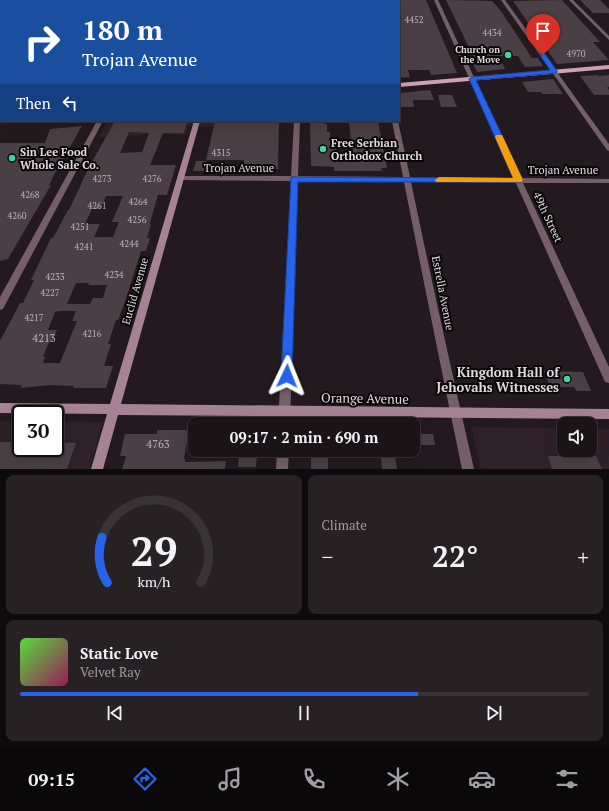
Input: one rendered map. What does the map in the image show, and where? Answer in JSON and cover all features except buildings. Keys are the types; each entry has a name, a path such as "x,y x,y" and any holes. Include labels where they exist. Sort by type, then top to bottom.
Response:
{"main road":[{"path":"400,85 609,67"},
{"name":"Euclid Avenue","path":"97,469 198,122"},
{"name":"Orange Avenue","path":"0,408 609,414"}],"street":[{"name":"49th Street","path":"436,0 609,378"},
{"path":"503,0 609,149"},
{"path":"571,0 609,39"},
{"path":"0,306 99,122"},
{"path":"285,417 297,122"},
{"name":"Estrella Avenue","path":"394,122 468,469"},
{"name":"Trojan Avenue","path":"182,178 609,181"},
{"path":"282,469 283,457"}],"shaded area":[{"path":"106,122 244,122 243,127 188,127 185,135 147,134 127,137 99,137"},
{"path":"0,421 12,421 12,457 64,457 64,421 103,422 89,469 0,469"},
{"path":"471,427 557,428 557,457 597,457 597,429 609,429 609,469 481,469"}],"slow traffic":[{"path":"439,180 519,180 499,137"}],"place":[{"name":"Church on the Move","path":"508,55"},
{"name":"Free Serbian Orthodox Church","path":"323,149"},
{"name":"Sin Lee Food Whole Sale Co.","path":"12,158"},
{"name":"Kingdom Hall of Jehovahs Witnesses","path":"567,379"}],"route":[{"path":"287,376 294,179 519,180 472,79 555,72 543,55"}]}
